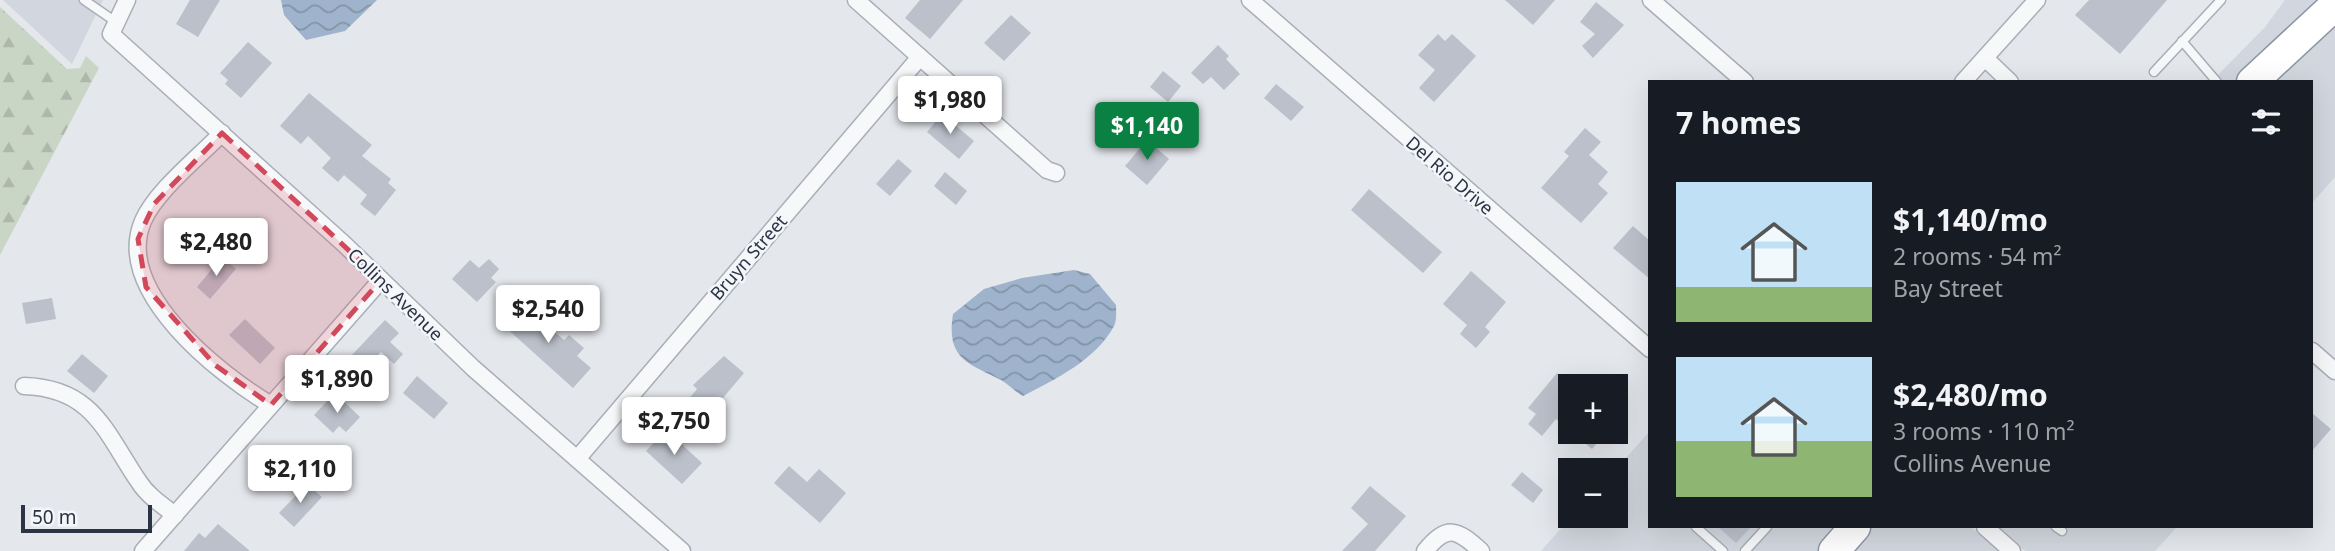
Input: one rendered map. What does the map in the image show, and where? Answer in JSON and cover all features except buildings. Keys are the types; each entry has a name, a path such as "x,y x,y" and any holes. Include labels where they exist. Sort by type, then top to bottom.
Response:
{"highway":[{"path":"2254,80 2335,5"},
{"path":"1833,551 1854,528"}],"street":[{"path":"114,28 127,0"},
{"path":"856,0 1047,170 1056,173"},
{"name":"Del Rio Drive","path":"1250,0 1648,347"},
{"path":"1651,0 1743,80"},
{"path":"1965,80 2037,0"},
{"name":"Collins Avenue","path":"114,28 222,134 577,459 682,551"},
{"name":"Bruyn Street","path":"577,459 920,57"},
{"path":"1985,58 2008,80"},
{"path":"222,134 154,204 143,221 138,239 138,269 145,287 215,365 234,383 271,405"},
{"path":"143,551 381,280"},
{"path":"2313,352 2335,371"},
{"path":"24,386 54,390 88,409 113,437 145,489 175,515"},
{"path":"1985,528 2012,551"},
{"path":"1425,551 1440,535 1451,532 1465,537 1481,551"}],"lane":[{"path":"84,0 114,28"},
{"path":"2154,72 2221,0"},
{"path":"2182,41 2215,80"},
{"path":"1697,528 1723,551"},
{"path":"1745,551 1766,528"}],"highlighted area":[{"path":"222,133 381,280 271,405 215,365 146,287 138,239 154,204"}],"shaded area":[{"path":"3,0 103,0 72,64"},
{"path":"2285,0 2324,0 2239,80 2213,80 2265,27"},
{"path":"2335,18 2335,177 2313,202 2313,80 2268,80"},
{"path":"1648,433 1648,528 1840,528 1820,551 1541,551 1561,528 1628,528 1628,458 1626,458"},
{"path":"1867,528 1972,528 1999,551 1847,551"},
{"path":"1999,528 2176,528 2155,551 2025,551"}],"green space":[{"path":"0,7 67,69 80,68 86,56 99,68 0,255"}],"water":[{"path":"281,0 377,0 345,31 306,40 284,15"},
{"path":"1074,270 1090,274 1116,305 1116,313 1115,324 1106,338 1073,368 1023,396 1001,380 969,363 956,350 952,329 953,314 984,289 1022,278"}]}
